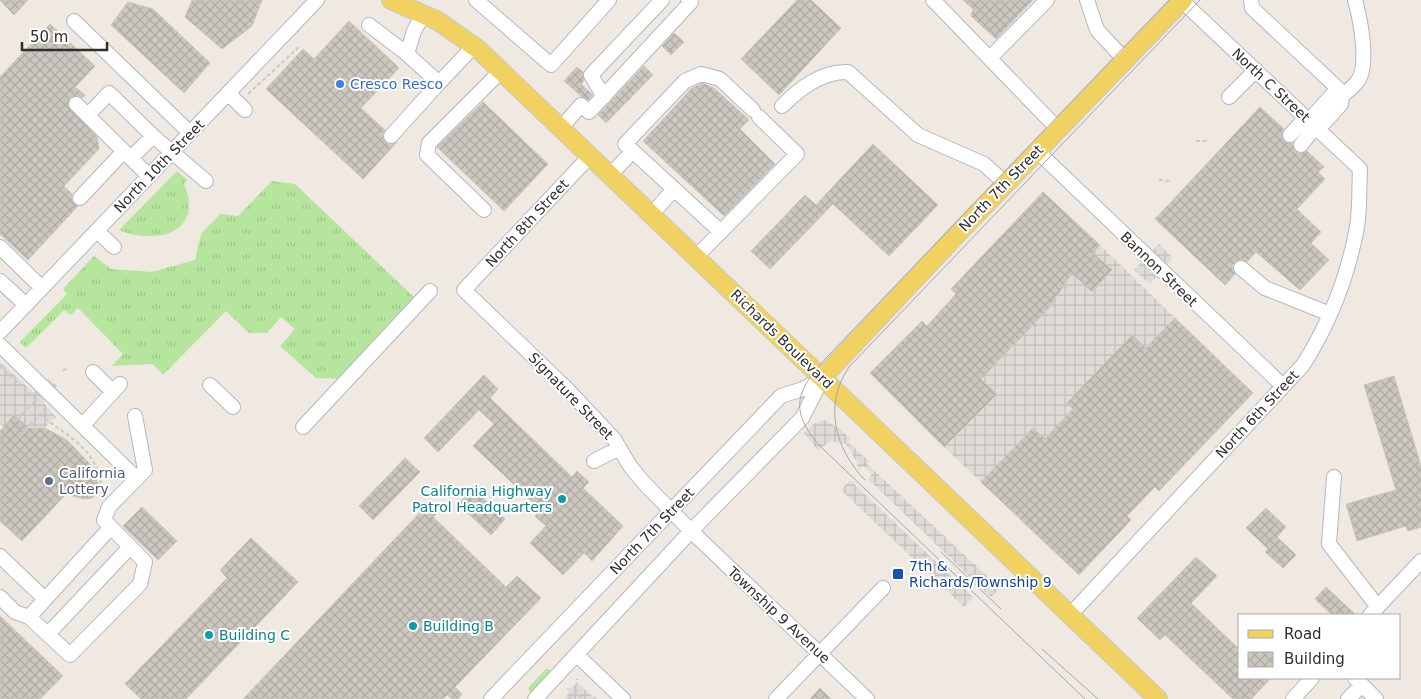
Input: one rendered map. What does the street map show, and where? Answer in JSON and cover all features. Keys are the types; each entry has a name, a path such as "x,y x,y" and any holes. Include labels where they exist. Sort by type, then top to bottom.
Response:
{"main road":[{"name":"Richards Boulevard","path":"391,0 421,6 474,46 1158,699"},
{"name":"North 7th Street","path":"822,378 1036,151 1182,0"}],"street":[{"name":"North 10th Street","path":"0,332 317,0"},
{"path":"476,0 551,65 609,0"},
{"path":"604,97 591,75 662,0"},
{"path":"561,128 581,105 589,112 604,97 691,2 688,0"},
{"path":"933,0 1058,129"},
{"path":"990,58 1047,0"},
{"path":"1087,0 1098,30 1125,60"},
{"name":"North C Street","path":"1182,0 1360,169"},
{"path":"1252,0 1252,8 1343,95"},
{"path":"1290,135 1301,124 1324,123 1341,104 1343,95 1358,81 1363,62 1361,21 1355,0"},
{"path":"407,54 421,6"},
{"path":"74,21 190,133"},
{"path":"369,24 407,54 439,83"},
{"path":"391,136 474,46"},
{"path":"618,47 634,64"},
{"path":"1226,94 1252,67"},
{"path":"484,210 427,155 426,150 429,143 501,71"},
{"path":"782,106 800,88 836,72 848,72 918,135 984,164 1006,184"},
{"path":"696,257 721,232 797,154 720,79 701,74 685,81 625,144 721,232"},
{"path":"88,116 109,93 153,136 206,181"},
{"path":"228,93 245,110"},
{"path":"76,104 149,176"},
{"path":"1301,145 1311,132 1312,123"},
{"path":"80,198 127,155 153,136"},
{"path":"610,175 633,151"},
{"name":"Bannon Street","path":"1036,151 1283,386"},
{"name":"North 8th Street","path":"464,290 590,156"},
{"name":"North 6th Street","path":"1070,615 1303,365 1319,339 1342,282 1357,226 1360,169"},
{"path":"651,215 674,189"},
{"path":"97,231 114,247"},
{"path":"0,247 42,288"},
{"path":"16,262 0,279 26,305"},
{"path":"1241,268 1257,283 1276,293 1330,314"},
{"name":"Signature Street","path":"464,290 568,390 614,439 635,472 691,531"},
{"path":"303,427 430,291"},
{"path":"0,345 137,479"},
{"path":"82,425 116,388 93,372"},
{"name":"North 7th Street","path":"491,699 781,396 802,389 822,378"},
{"name":"North 7th Street","path":"535,699 691,531 802,418 822,378"},
{"path":"210,385 233,407"},
{"path":"0,597 15,612 28,617 70,655 140,584 145,562 104,520 108,507 145,470 135,416"},
{"path":"594,461 619,448"},
{"path":"1334,477 1329,544 1374,611 1421,561"},
{"path":"28,617 111,527"},
{"name":"Township 9 Avenue","path":"691,531 867,699"},
{"path":"48,634 130,547"},
{"path":"0,556 44,599"},
{"path":"776,699 819,652 883,588"},
{"path":"577,655 623,699"},
{"path":"1293,699 1310,679"},
{"path":"1348,699 1358,682 1376,699"}],"path":[{"path":"248,94 299,47"},
{"path":"1196,140 1209,141"},
{"path":"1159,180 1171,181"},
{"path":"0,366 37,399 18,419"},
{"path":"63,372 67,368"},
{"path":"21,435 48,405"},
{"path":"40,414 84,448 95,462 100,475 102,491"},
{"path":"568,699 576,692 577,679"},
{"path":"576,692 584,699"}],"green space":[{"path":"177,171 187,180 184,184 189,200 188,214 182,224 173,231 161,235 133,235 119,230"},
{"path":"272,181 295,184 417,300 338,379 316,378 280,346 295,329 281,317 267,333 249,333 226,311 163,375 153,364 112,366 123,354 78,308 71,315 64,310 26,348 20,342 67,294 63,289 94,256 111,269 151,272 195,260 201,234 220,214 238,216"},
{"path":"546,669 554,671 531,695 528,688"}],"shaded area":[{"path":"1159,244 1173,258 1150,284 1134,270"},
{"path":"1100,245 1175,318 1146,348 1132,335 1067,403 1073,409 1045,439 1033,428 981,482 944,447 996,394 981,379 1053,302 1072,273 1092,292 1112,271 1093,253"},
{"path":"0,362 34,393 48,378 57,386 43,402 56,417 45,427 4,427 0,424"},
{"path":"825,420 840,429 850,439 848,442 869,461 867,464 1000,588 991,597 868,479 872,474 864,466 860,470 846,444 831,441 818,450 804,433 815,423"},
{"path":"850,480 973,597 964,607 841,490"},
{"path":"576,685 581,686 595,699 565,699 569,692 566,689"}],"building":[{"path":"0,0 28,0 14,15"},
{"path":"192,0 262,0 252,26 222,49 185,17"},
{"path":"797,0 811,0 841,28 779,95 741,59"},
{"path":"963,0 1033,0 996,39 971,16 973,9"},
{"path":"128,2 153,9 210,63 184,93 111,25"},
{"path":"349,21 399,68 361,108 385,130 382,135 385,142 390,145 397,142 363,179 266,89 303,49 314,59"},
{"path":"50,24 95,66 75,87 85,95 82,98 78,95 70,98 68,106 97,137 99,149 64,186 72,194 72,201 78,206 28,260 0,234 0,77"},
{"path":"674,33 684,42 671,55 662,46"},
{"path":"644,66 653,75 606,123 598,115"},
{"path":"577,67 583,72 584,81 581,84 593,95 588,100 564,81"},
{"path":"702,83 714,88 749,120 740,129 775,164 724,216 643,141 692,88"},
{"path":"483,102 548,164 504,211 437,147"},
{"path":"1260,107 1284,129 1281,134 1284,141 1292,143 1296,152 1300,154 1307,151 1324,167 1318,172 1325,179 1297,209 1321,232 1311,243 1329,260 1300,290 1256,252 1247,262 1242,259 1235,262 1232,267 1235,274 1225,285 1155,219"},
{"path":"873,144 938,205 889,256 833,204 770,269 751,251 805,195 816,205"},
{"path":"1043,192 1100,245 1093,253 1112,270 1092,292 1072,273 1049,308 981,379 997,394 944,447 870,373 922,321 927,326 956,294 951,289"},
{"path":"1175,318 1253,393 1159,491 1155,487 1127,516 1131,520 1079,575 981,482 1033,428 1045,439 1073,409 1067,403 1132,335 1146,348"},
{"name":"California Highway Patrol Headquarters","path":"484,375 498,389 490,398 572,477 577,471 589,482 583,488 623,526 592,561 584,553 563,575 530,543 546,526 535,516 541,510 473,446 494,424 479,410 438,452 424,438"},
{"path":"1394,376 1421,466 1421,527 1408,531 1406,526 1357,541 1346,504 1396,490 1364,385"},
{"name":"California Lottery","path":"14,415 29,428 45,428 67,440 92,466 98,485 97,493 92,498 84,499 66,494 22,541 0,521 0,431"},
{"path":"405,458 420,472 373,520 359,506"},
{"path":"473,488 505,519 491,535 458,504"},
{"name":"Building B","path":"428,504 437,513 433,517 506,587 517,576 541,598 455,687 462,694 458,699 452,699 447,695 443,699 243,699"},
{"path":"142,507 177,541 158,560 123,526"},
{"path":"1266,508 1286,527 1277,537 1296,555 1283,568 1265,552 1268,549 1246,528"},
{"name":"Building C","path":"251,538 298,582 186,699 141,699 125,684 227,578 220,570"},
{"path":"1196,557 1217,576 1191,603 1238,648 1238,679 1270,679 1251,699 1233,699 1165,635 1160,640 1137,618"},
{"path":"1326,587 1355,614 1331,614 1315,599"},
{"path":"0,616 63,676 40,699 0,699"},
{"path":"820,688 831,699 810,699"}],"tram line":[{"path":"1085,699 821,447 804,422 800,411 800,401 808,380 827,357 1169,0"},
{"path":"865,480 846,455 836,426 836,396 841,381 849,367 1200,0"},
{"path":"941,552 1001,609"},
{"path":"1042,649 1098,699"}],"place":[{"name":"Cresco Resco","path":"340,84"},
{"name":"California Lottery","path":"49,481"},
{"name":"California Highway Patrol Headquarters","path":"562,499"},
{"name":"7th & Richards/Township 9","path":"898,574"},
{"name":"Building B","path":"413,626"},
{"name":"Building C","path":"209,635"}]}
